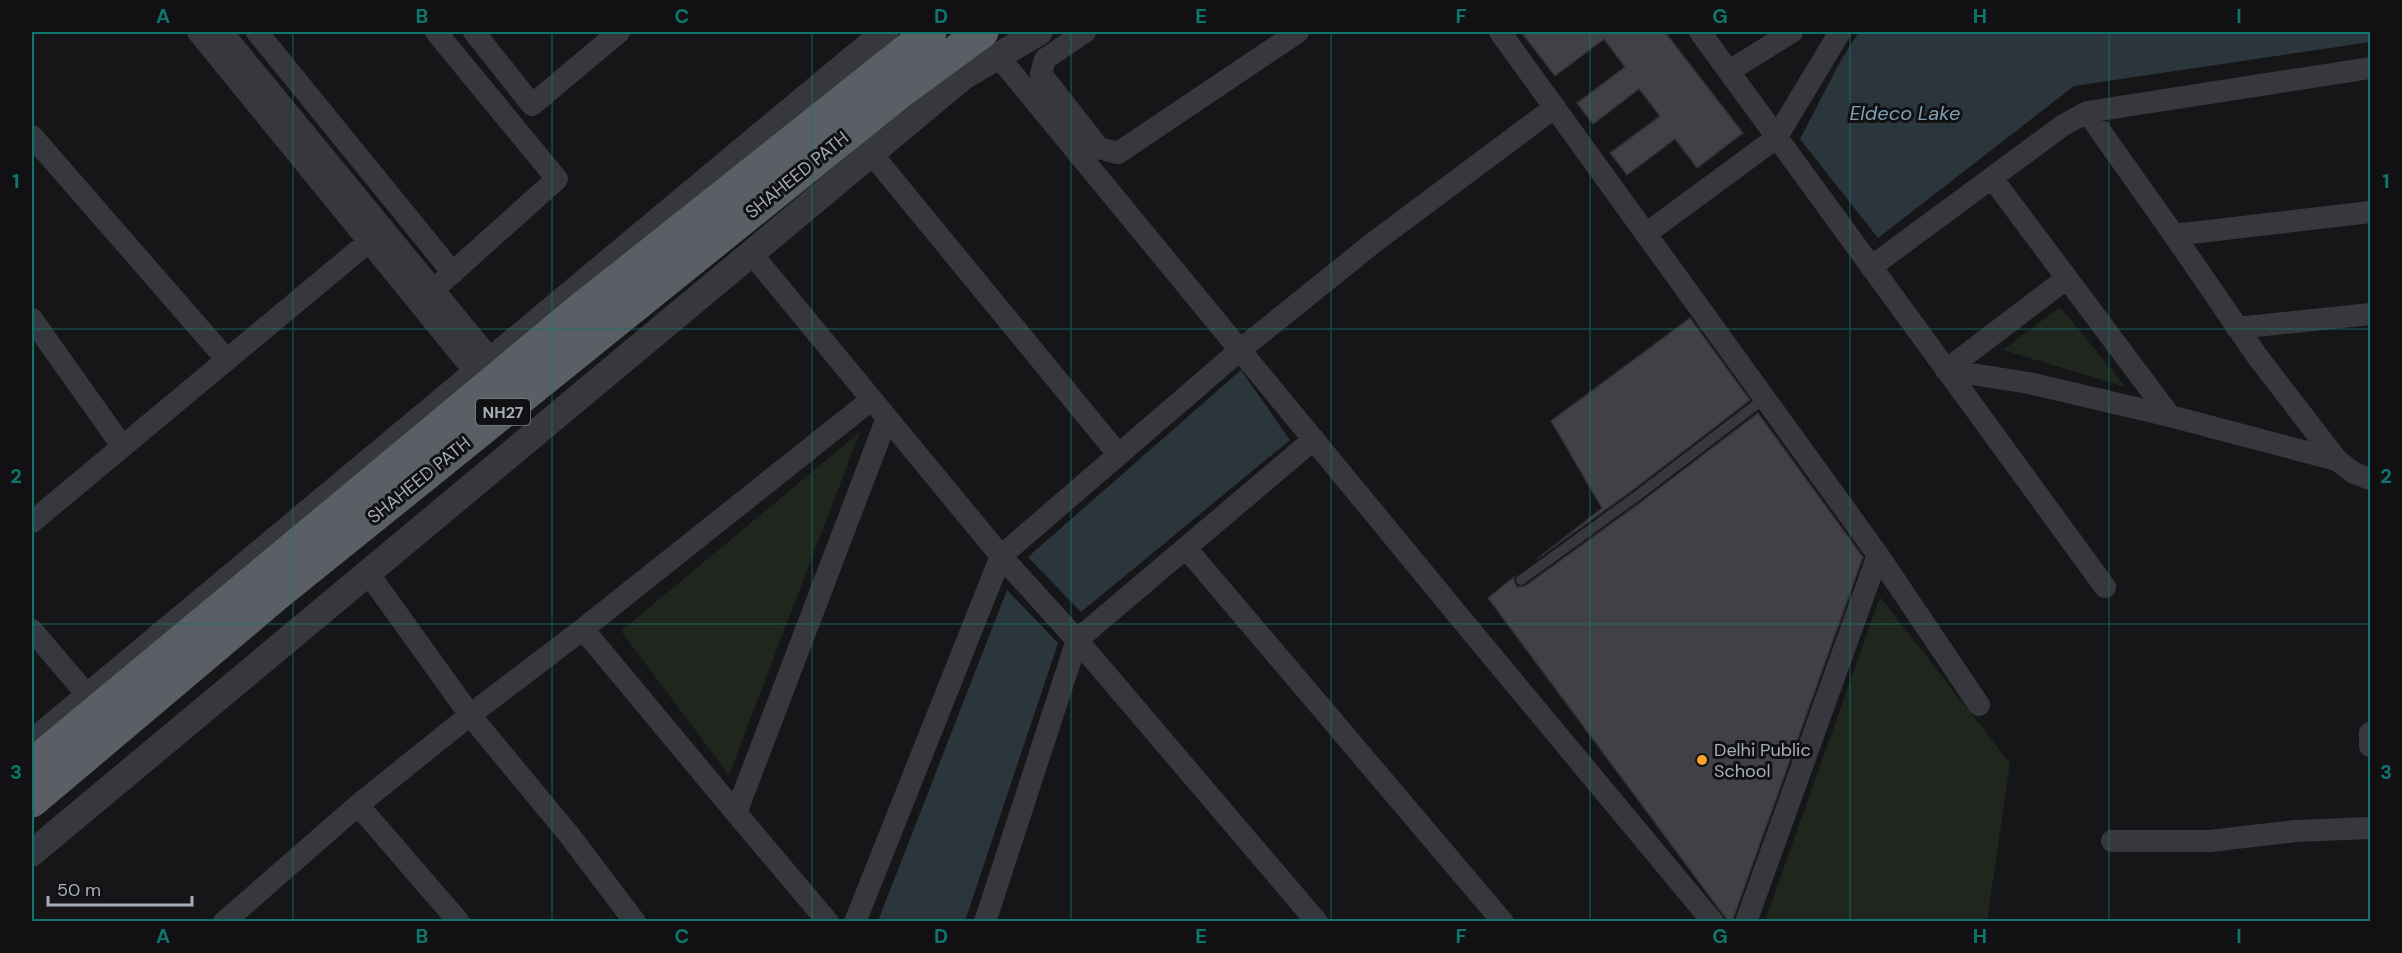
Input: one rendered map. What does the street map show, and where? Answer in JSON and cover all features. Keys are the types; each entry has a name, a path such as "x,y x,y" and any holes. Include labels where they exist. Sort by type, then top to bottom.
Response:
{"highway":[{"name":"SHAHEED PATH","path":"32,765 576,313 930,32"},
{"name":"SHAHEED PATH","path":"32,801 304,573 890,99 990,44"}],"street":[{"path":"198,32 376,236 483,366"},
{"path":"222,32 376,236"},
{"path":"257,32 453,273"},
{"path":"426,296 556,179 436,32"},
{"path":"474,32 532,105 620,32"},
{"path":"32,743 885,32"},
{"path":"32,853 964,76 990,44 1039,32"},
{"path":"1084,32 1045,59 1041,74 1099,148 1118,153 1298,32"},
{"path":"1500,32 1647,232 1878,555 1979,705"},
{"path":"1700,32 2105,587"},
{"path":"1729,71 1792,32"},
{"path":"1647,232 1776,138 1840,32"},
{"path":"990,44 1713,921"},
{"path":"1870,267 2062,126 2087,112 2370,68"},
{"path":"855,921 1001,556 1240,350 1373,243 1555,107"},
{"path":"2087,112 2256,356 2337,460 2354,473 2370,479"},
{"path":"32,136 226,360"},
{"path":"871,153 1118,454"},
{"path":"1992,178 2170,416"},
{"path":"2174,235 2370,212"},
{"path":"32,522 376,236"},
{"path":"751,253 1001,556 1077,640 1317,921"},
{"path":"1946,370 2067,278"},
{"path":"2237,328 2370,314"},
{"path":"32,319 122,446"},
{"path":"1946,370 2029,383 2170,416 2337,460"},
{"path":"224,921 358,806 470,715 871,400"},
{"path":"736,813 887,418"},
{"path":"985,921 1077,640 1314,439"},
{"path":"1186,548 1503,921"},
{"path":"1746,921 1878,555"},
{"path":"368,573 470,715 570,836 635,921"},
{"path":"583,628 828,921"},
{"path":"32,630 88,696"},
{"path":"2370,733 2370,746"},
{"path":"358,806 459,921"},
{"path":"2112,841 2210,841 2295,831 2370,828"}],"lane":[{"path":"1521,580 1637,496 1765,397"}],"shaded area":[{"path":"2060,307 2126,387 2003,350"},
{"path":"860,432 729,775 621,631"},
{"path":"1880,597 2010,763 1987,921 1765,921"}],"water":[{"name":"Eldeco Lake","path":"1859,32 2370,32 2370,42 2074,86 1878,238 1800,139 1841,60"},
{"path":"1241,370 1290,440 1081,612 1028,557"},
{"path":"1007,590 1058,643 965,921 878,921"}],"building":[{"path":"1521,32 1665,32 1743,133 1697,168 1675,139 1627,175 1610,153 1660,116 1639,89 1593,124 1577,103 1625,67 1604,39 1555,76"},
{"path":"1690,318 1750,400 1633,490 1537,559 1602,508 1551,421"},
{"name":"Delhi Public School","path":"1758,413 1863,557 1733,919 1728,921 1488,598 1514,577 1517,587 1525,586"}],"place":[{"name":"Delhi Public School","path":"1702,760"}]}
